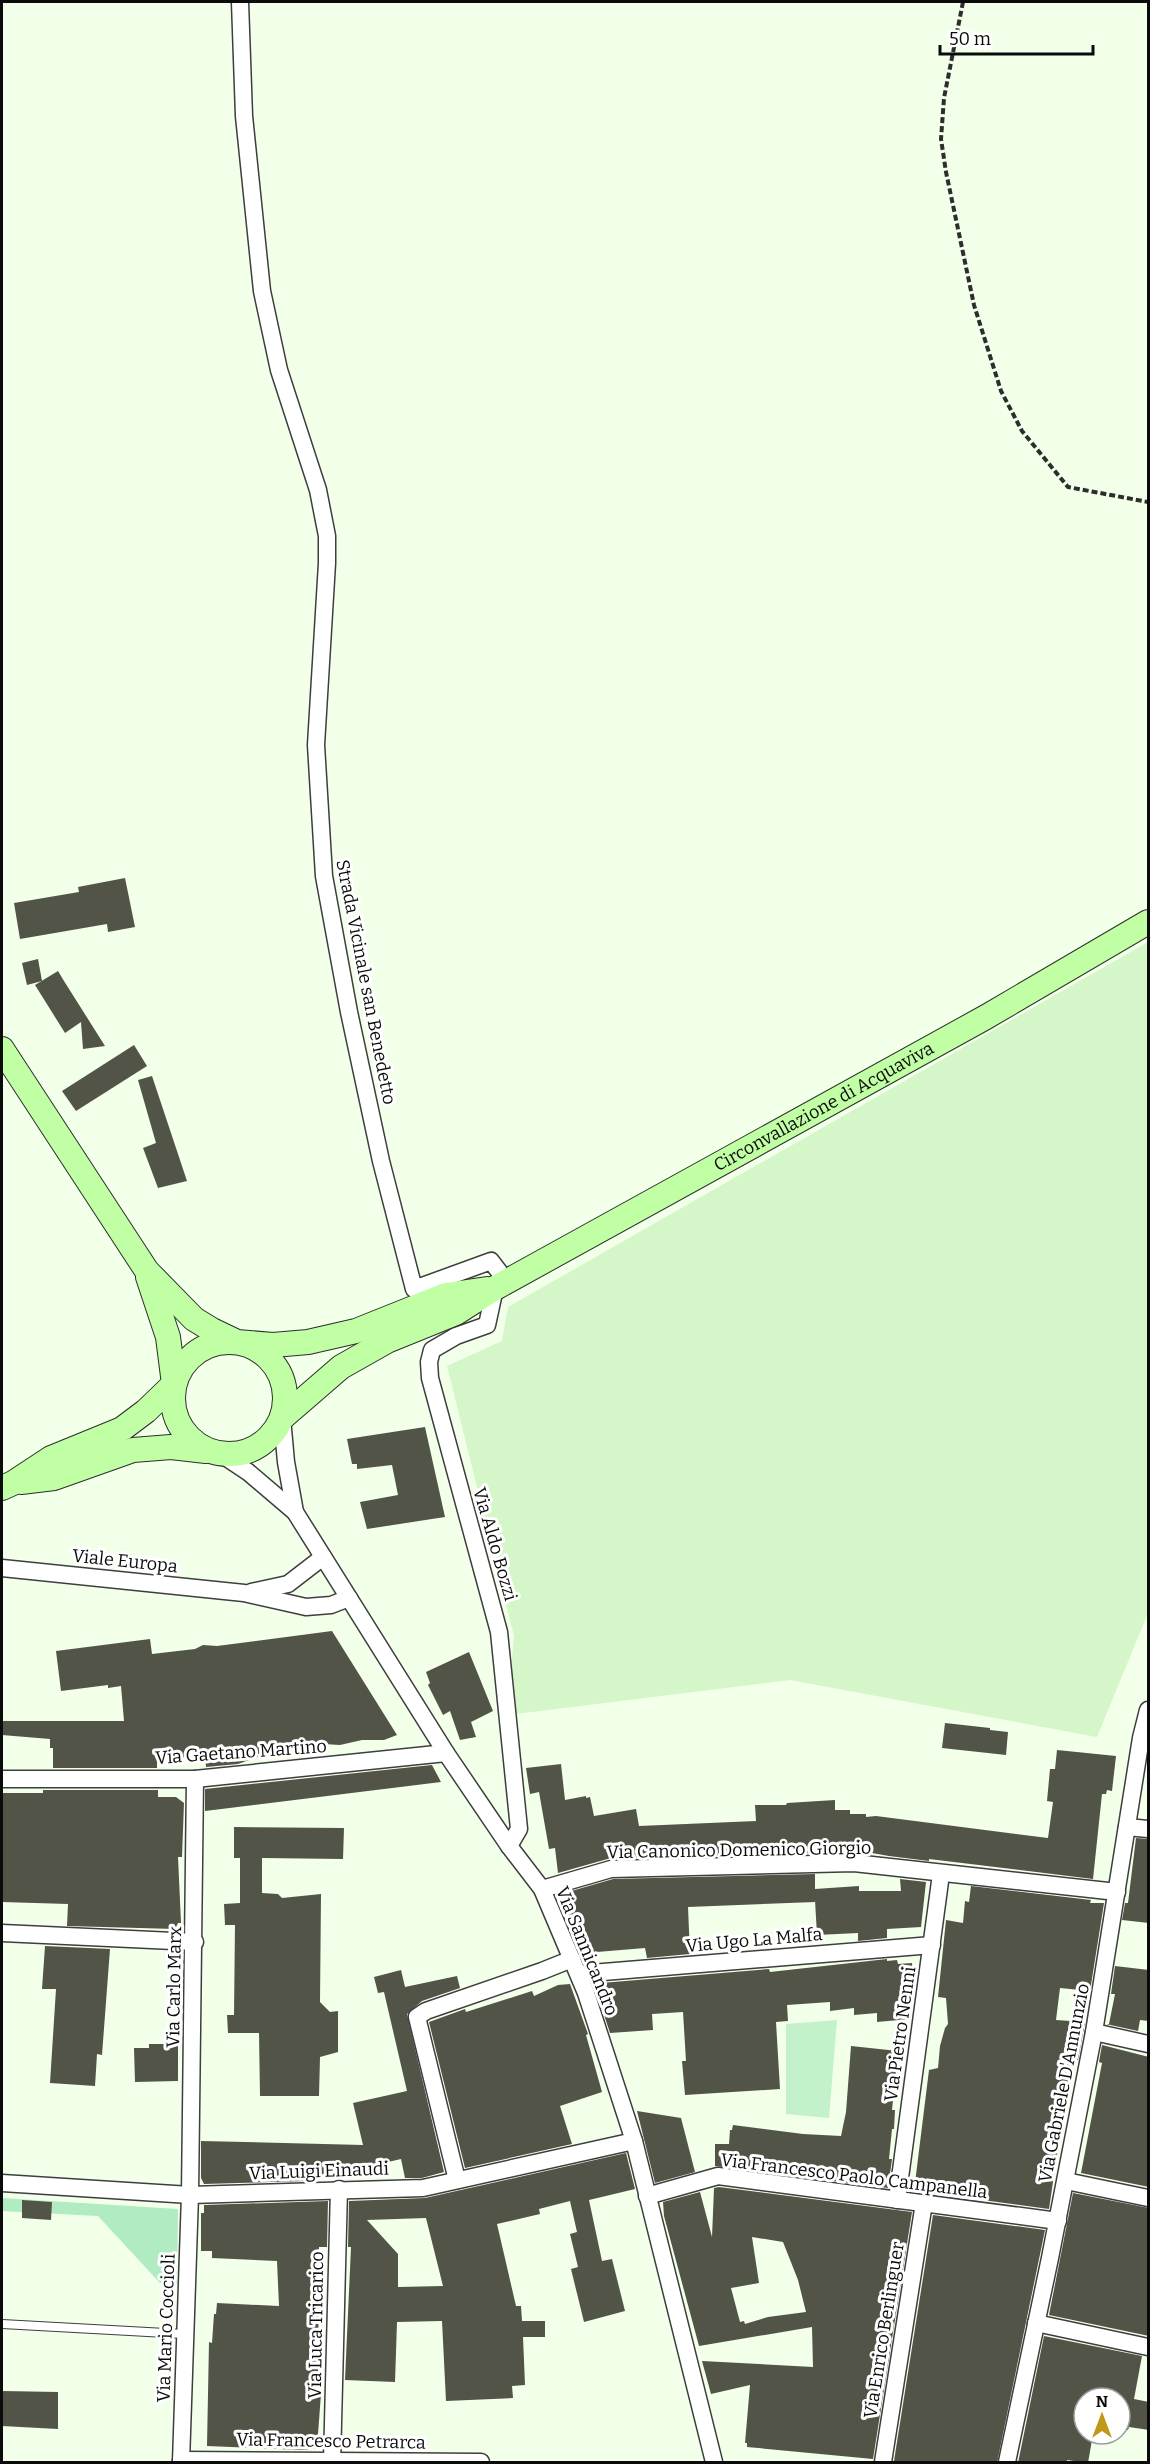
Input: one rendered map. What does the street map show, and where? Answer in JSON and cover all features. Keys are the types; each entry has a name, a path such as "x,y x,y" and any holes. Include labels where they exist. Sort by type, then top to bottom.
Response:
{"main road":[{"name":"Circonvallazione di Acquaviva","path":"282,1418 341,1367 387,1341 456,1313 501,1285 975,1022 1149,922"},
{"path":"2,1049 147,1271 194,1319 267,1356 278,1369 284,1385 286,1401 282,1418 273,1434 258,1447 240,1454 171,1447 133,1450 54,1478 7,1486"},
{"path":"147,1271 168,1337 174,1384"},
{"path":"214,1452 193,1442 182,1430 175,1416 172,1400 174,1384 180,1368 191,1356 213,1344 237,1342 273,1345 308,1342 356,1331 446,1295 501,1285"},
{"path":"7,1486 51,1458 122,1429 147,1411 174,1384"}],"street":[{"name":"Strada Vicinale san Benedetto","path":"240,2 244,116 262,291 279,370 318,490 327,536 316,746 324,876 349,1012 381,1161 414,1289 491,1260 501,1285"},
{"name":"Via Aldo Bozzi","path":"501,1285 487,1325 456,1336 432,1350 429,1362 430,1378 499,1632 519,1829 509,1846"},
{"path":"282,1418 286,1462 295,1512"},
{"path":"214,1452 248,1472 295,1512"},
{"name":"Via Sannicandro","path":"295,1512 446,1754 509,1846 542,1889 575,1966 634,2141 714,2463"},
{"name":"Viale Europa","path":"244,1593 288,1584 322,1557"},
{"name":"Viale Europa","path":"2,1568 244,1593 306,1607 331,1605 349,1598"},
{"name":"Via Gabriele D'Annunzio","path":"1007,2463 1066,2181 1094,2032 1141,1738 1149,1710"},
{"name":"Via Gaetano Martino","path":"2,1779 195,1779 446,1754"},
{"name":"Via Carlo Marx","path":"190,2195 195,1942 195,1779"},
{"path":"1127,1827 1149,1829"},
{"name":"Via Canonico Domenico Giorgio","path":"542,1889 610,1869 854,1863 1117,1892"},
{"name":"Via Pietro Nenni","path":"897,2200 941,1874"},
{"path":"2,1933 195,1942"},
{"name":"Via Ugo La Malfa","path":"457,2180 417,2017 426,2011 542,1971 575,1966 932,1945"},
{"path":"1094,2032 1149,2044"},
{"name":"Via Luigi Einaudi","path":"2,2183 190,2195 423,2188 634,2141"},
{"name":"Via Francesco Paolo Campanella","path":"647,2196 718,2176 1058,2221"},
{"path":"1066,2181 1149,2198"},
{"name":"Via Luca Tricarico","path":"332,2461 339,2189"},
{"name":"Via Mario Coccioli","path":"181,2461 190,2195"},
{"name":"Via Enrico Berlinguer","path":"882,2463 924,2203"},
{"path":"1036,2323 1149,2346"},
{"name":"Via Francesco Petrarca","path":"181,2461 481,2463"}],"lane":[{"path":"2,2324 184,2334"}],"path":[{"path":"963,2 944,98 941,139 974,305 1001,391 1022,431 1068,487 1149,502"}],"green space":[{"path":"1148,942 1148,1613 1097,1737 790,1680 507,1715 514,1636 447,1366 502,1341 508,1307"},
{"path":"837,2020 829,2118 786,2114 786,2024"},
{"path":"2,2198 178,2209 177,2284 160,2283 98,2216 2,2211"}],"building":[{"path":"125,878 135,927 108,932 107,924 20,939 14,903 79,892 78,887"},
{"path":"38,959 42,981 27,985 22,963"},
{"path":"58,971 105,1046 83,1049 81,1022 65,1033 35,985"},
{"path":"134,1045 147,1066 76,1111 62,1091"},
{"path":"152,1076 187,1181 158,1188 143,1148 156,1143 138,1080"},
{"path":"425,1427 445,1517 367,1529 360,1502 398,1495 392,1465 357,1469 357,1464 352,1464 347,1439"},
{"path":"332,1631 397,1735 384,1740 362,1740 340,1745 323,1744 305,1751 283,1748 238,1764 206,1767 205,1755 157,1760 157,1768 53,1768 53,1748 50,1748 50,1739 2,1735 2,1721 124,1721 121,1686 108,1688 108,1685 61,1691 56,1651 150,1639 152,1654 195,1649 203,1645 217,1646"},
{"path":"469,1652 493,1711 471,1722 476,1737 460,1740 450,1711 443,1715 428,1685 430,1683 426,1672"},
{"path":"945,1723 1008,1732 1006,1755 942,1748"},
{"path":"1057,1750 1116,1756 1112,1791 1107,1790 1106,1794 1102,1794 1093,1879 929,1859 929,1861 849,1849 815,1850 815,1853 611,1858 558,1873 555,1848 549,1849 539,1792 530,1794 526,1768 561,1764 565,1800 590,1797 594,1816 636,1809 639,1826 756,1821 755,1805 786,1805 787,1803 835,1800 835,1810 850,1810 850,1814 866,1814 866,1817 876,1816 1048,1838 1053,1802 1047,1801 1050,1769 1055,1769"},
{"path":"432,1765 441,1782 205,1811 205,1789"},
{"path":"43,1790 158,1790 158,1797 176,1797 184,1803 182,1857 178,1857 181,1923 178,1923 175,1929 67,1926 68,1904 2,1902 2,1793 43,1793"},
{"path":"234,1827 344,1828 343,1859 262,1858 262,1893 278,1894 282,1898 321,1894 320,2002 330,2012 338,2011 338,2052 320,2057 319,2096 260,2096 259,2033 228,2033 227,2015 234,2015 235,1925 225,1925 224,1904 240,1903 240,1858 234,1858"},
{"path":"1136,1838 1149,1839 1149,1923 1122,1920 1125,1903 1128,1903"},
{"path":"815,1874 815,1889 859,1886 859,1891 901,1891 900,1879 926,1882 921,1927 887,1929 887,1938 858,1941 858,1933 817,1935 815,1900 815,1902 688,1907 690,1954 647,1958 645,1948 585,1953 562,1902 561,1894 613,1879"},
{"path":"971,1886 1104,1903 1090,1991 1060,1988 1056,2020 1085,2022 1078,2060 1071,2059 1049,2209 914,2191 929,2070 938,2068 940,2046 948,2024 946,1998 938,1997 946,1920 963,1923 965,1901 969,1902"},
{"path":"45,1946 110,1949 102,2055 97,2054 95,2086 50,2083 56,1989 42,1989"},
{"path":"887,1959 887,1961 897,1960 898,1964 912,1963 914,1995 909,1994 910,2019 877,2022 877,2013 854,2015 854,2008 830,2011 830,2002 787,2005 788,2021 776,2022 780,2089 685,2095 682,2061 686,2061 683,2012 652,2014 653,2030 610,2033 596,1990 601,1983 769,1969 770,1972"},
{"path":"1115,1966 1149,1970 1149,2021 1140,2020 1138,2031 1106,2024 1109,2024 1115,1994 1111,1994"},
{"path":"401,1970 405,1987 457,1976 460,1988 422,2001 407,2014 444,2172 422,2178 405,2178 401,2159 306,2181 204,2184 201,2178 201,2141 363,2145 353,2103 407,2091 384,1992 378,1993 374,1977"},
{"path":"570,1984 588,2034 586,2035 602,2092 560,2106 572,2144 465,2168 429,2022 465,2009 466,2012 532,1991 534,1996 558,1985"},
{"path":"149,2044 178,2044 178,2081 135,2082 134,2048 149,2048"},
{"path":"1102,2045 1149,2057 1149,2187 1081,2173 1102,2063 1099,2062"},
{"path":"851,2046 898,2051 892,2110 895,2110 894,2129 892,2129 889,2159 892,2159 888,2188 715,2166 715,2144 729,2144 730,2130 733,2125 803,2134 841,2136 846,2112"},
{"path":"637,2111 681,2118 695,2172 655,2183"},
{"path":"626,2153 635,2189 589,2200 602,2261 612,2259 625,2311 584,2322 571,2269 578,2267 570,2234 577,2232 570,2201 539,2209 540,2214 497,2224 516,2306 521,2306 522,2321 545,2321 545,2337 523,2337 525,2385 512,2386 513,2398 446,2401 442,2321 397,2322 395,2382 345,2380 351,2247 348,2247 349,2201 425,2198","holes":["426,2218 443,2286 398,2287 398,2254 367,2220"]},
{"path":"714,2188 912,2212 873,2459 747,2447 745,2443 750,2385 711,2394 702,2361 813,2367 812,2327 699,2346 664,2216 663,2202 700,2192 712,2237","holes":["752,2237 783,2242 798,2280 806,2312 768,2317 745,2324 744,2321 740,2322 731,2288 759,2283"]},
{"path":"1073,2193 1149,2208 1149,2336 1049,2315"},
{"path":"22,2200 52,2202 51,2220 22,2218"},
{"path":"328,2201 327,2247 319,2247 318,2380 322,2380 317,2448 303,2450 207,2446 209,2342 212,2343 217,2303 279,2306 277,2261 212,2258 212,2251 201,2251 201,2213 204,2213 204,2205"},
{"path":"933,2215 1045,2230 997,2463 894,2461"},
{"path":"1044,2336 1142,2356 1134,2399 1149,2402 1149,2430 1132,2427 1132,2386 1072,2386 1072,2446 1091,2446 1088,2463 1067,2460 1067,2463 1018,2463"},
{"path":"2,2391 58,2392 58,2429 2,2426"}]}
